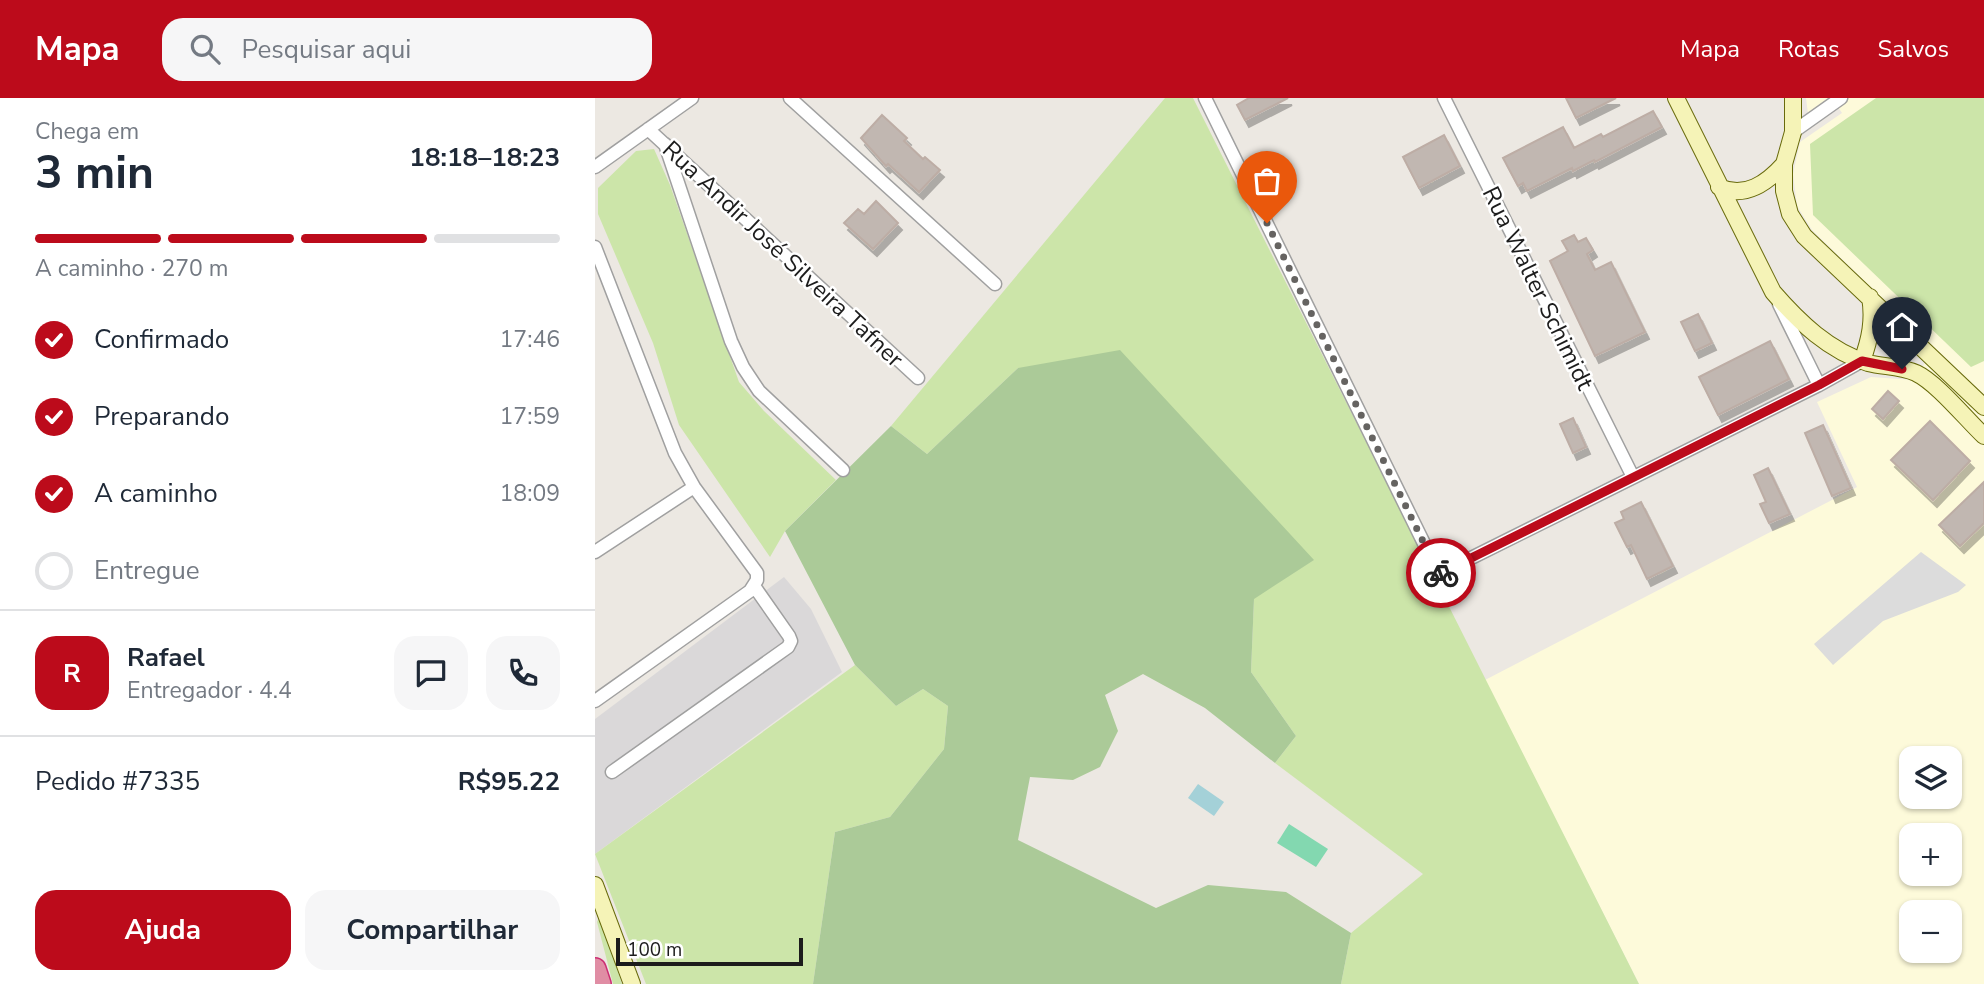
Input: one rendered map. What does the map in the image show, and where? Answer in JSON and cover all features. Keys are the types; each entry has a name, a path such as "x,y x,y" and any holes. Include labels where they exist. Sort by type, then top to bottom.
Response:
{"highway":[{"path":"595,969 600,984"}],"street":[{"path":"595,167 692,98"},
{"path":"790,98 995,284"},
{"path":"1205,98 1439,574 1862,361 1871,330 1873,313 1870,297"},
{"name":"Rua Walter Schimidt","path":"1444,98 1633,477"},
{"path":"1676,98 1819,385"},
{"path":"1793,98 1793,132 1784,164 1784,191 1790,214 1804,236 1984,407"},
{"path":"1793,132 1841,98"},
{"name":"Rua Andir José Silveira Tafner","path":"648,129 918,378"},
{"path":"665,144 731,341 743,367 759,391 843,470"},
{"path":"1719,187 1728,191 1751,190 1773,176 1784,164"},
{"path":"595,247 675,453 694,486 755,568 756,583 791,641 788,647 612,772"},
{"path":"1773,292 1810,331 1833,347 1862,361 1918,374 1984,436"},
{"path":"595,552 694,486"},
{"path":"595,701 756,583"},
{"path":"595,885 632,984"}],"shaded area":[{"path":"1806,98 1831,98 1808,114"},
{"path":"1832,98 1984,98 1984,984 1639,984 1485,680 1857,487 1817,402 1871,377 1914,380 1934,349 1812,230 1797,206 1793,174 1800,142 1842,113"},
{"path":"1921,552 1966,585 1958,592 1883,621 1833,665 1814,644"},
{"path":"784,577 811,609 842,672 595,854 595,719"}],"green space":[{"path":"1165,98 1193,98 1639,984 1341,984 1351,933 1423,874 1275,763 1296,736 1251,672 1254,598 1313,560 1018,368 927,454 891,426"},
{"path":"1876,98 1984,98 1984,361 1971,367 1813,215 1810,144"},
{"path":"654,149 670,185 739,382 764,411 836,480 785,531 770,557 679,425 653,343 598,214 598,188 636,151"},
{"path":"1120,350 1314,560 1254,599 1251,672 1296,736 1275,763 1205,708 1143,674 1105,695 1118,731 1100,767 1073,780 1030,777 1018,840 1156,908 1208,885 1286,892 1351,933 1341,984 813,984 835,832 890,817 944,749 948,706 923,689 896,706 855,665 785,531 891,426 927,454 1018,368"},
{"path":"855,665 896,706 923,689 948,706 944,749 890,817 835,832 813,984 646,984 595,854"},
{"path":"1289,824 1328,849 1316,867 1277,843"},
{"path":"600,915 622,984 613,984 597,922"}],"water":[{"path":"1198,784 1224,802 1214,816 1188,798"}],"building":[{"path":"1249,98 1288,98 1245,120 1237,105"},
{"path":"1566,98 1616,98 1576,118"},
{"path":"1653,111 1662,127 1595,162 1594,160 1573,171 1572,168 1527,191 1523,183 1518,186 1503,158 1563,127 1574,148 1601,134 1603,137"},
{"path":"882,115 907,138 904,141 940,170 919,192 888,164 886,166 861,138"},
{"path":"1444,135 1460,166 1419,188 1403,157"},
{"path":"876,201 898,223 873,249 844,223 858,209 864,214"},
{"path":"1574,235 1578,242 1586,238 1593,250 1587,254 1595,270 1611,262 1645,332 1595,356 1550,261 1568,251 1562,241"},
{"path":"1698,314 1712,343 1695,351 1681,322"},
{"path":"1770,341 1789,379 1718,415 1699,377"},
{"path":"1888,391 1899,401 1883,419 1872,409"},
{"path":"1573,418 1586,447 1573,453 1560,424"},
{"path":"1930,421 1970,461 1933,500 1891,460"},
{"path":"1823,425 1851,488 1832,496 1805,433"},
{"path":"1768,468 1790,514 1769,523 1760,504 1766,502 1754,475"},
{"path":"1984,482 1984,523 1960,546 1939,525"},
{"path":"1641,502 1673,566 1647,579 1631,545 1627,547 1615,523 1624,519 1621,512"}],"way so far":[{"path":"1267,223 1439,574 1441,573"}],"route":[{"path":"1441,573 1862,361 1902,369"}]}
